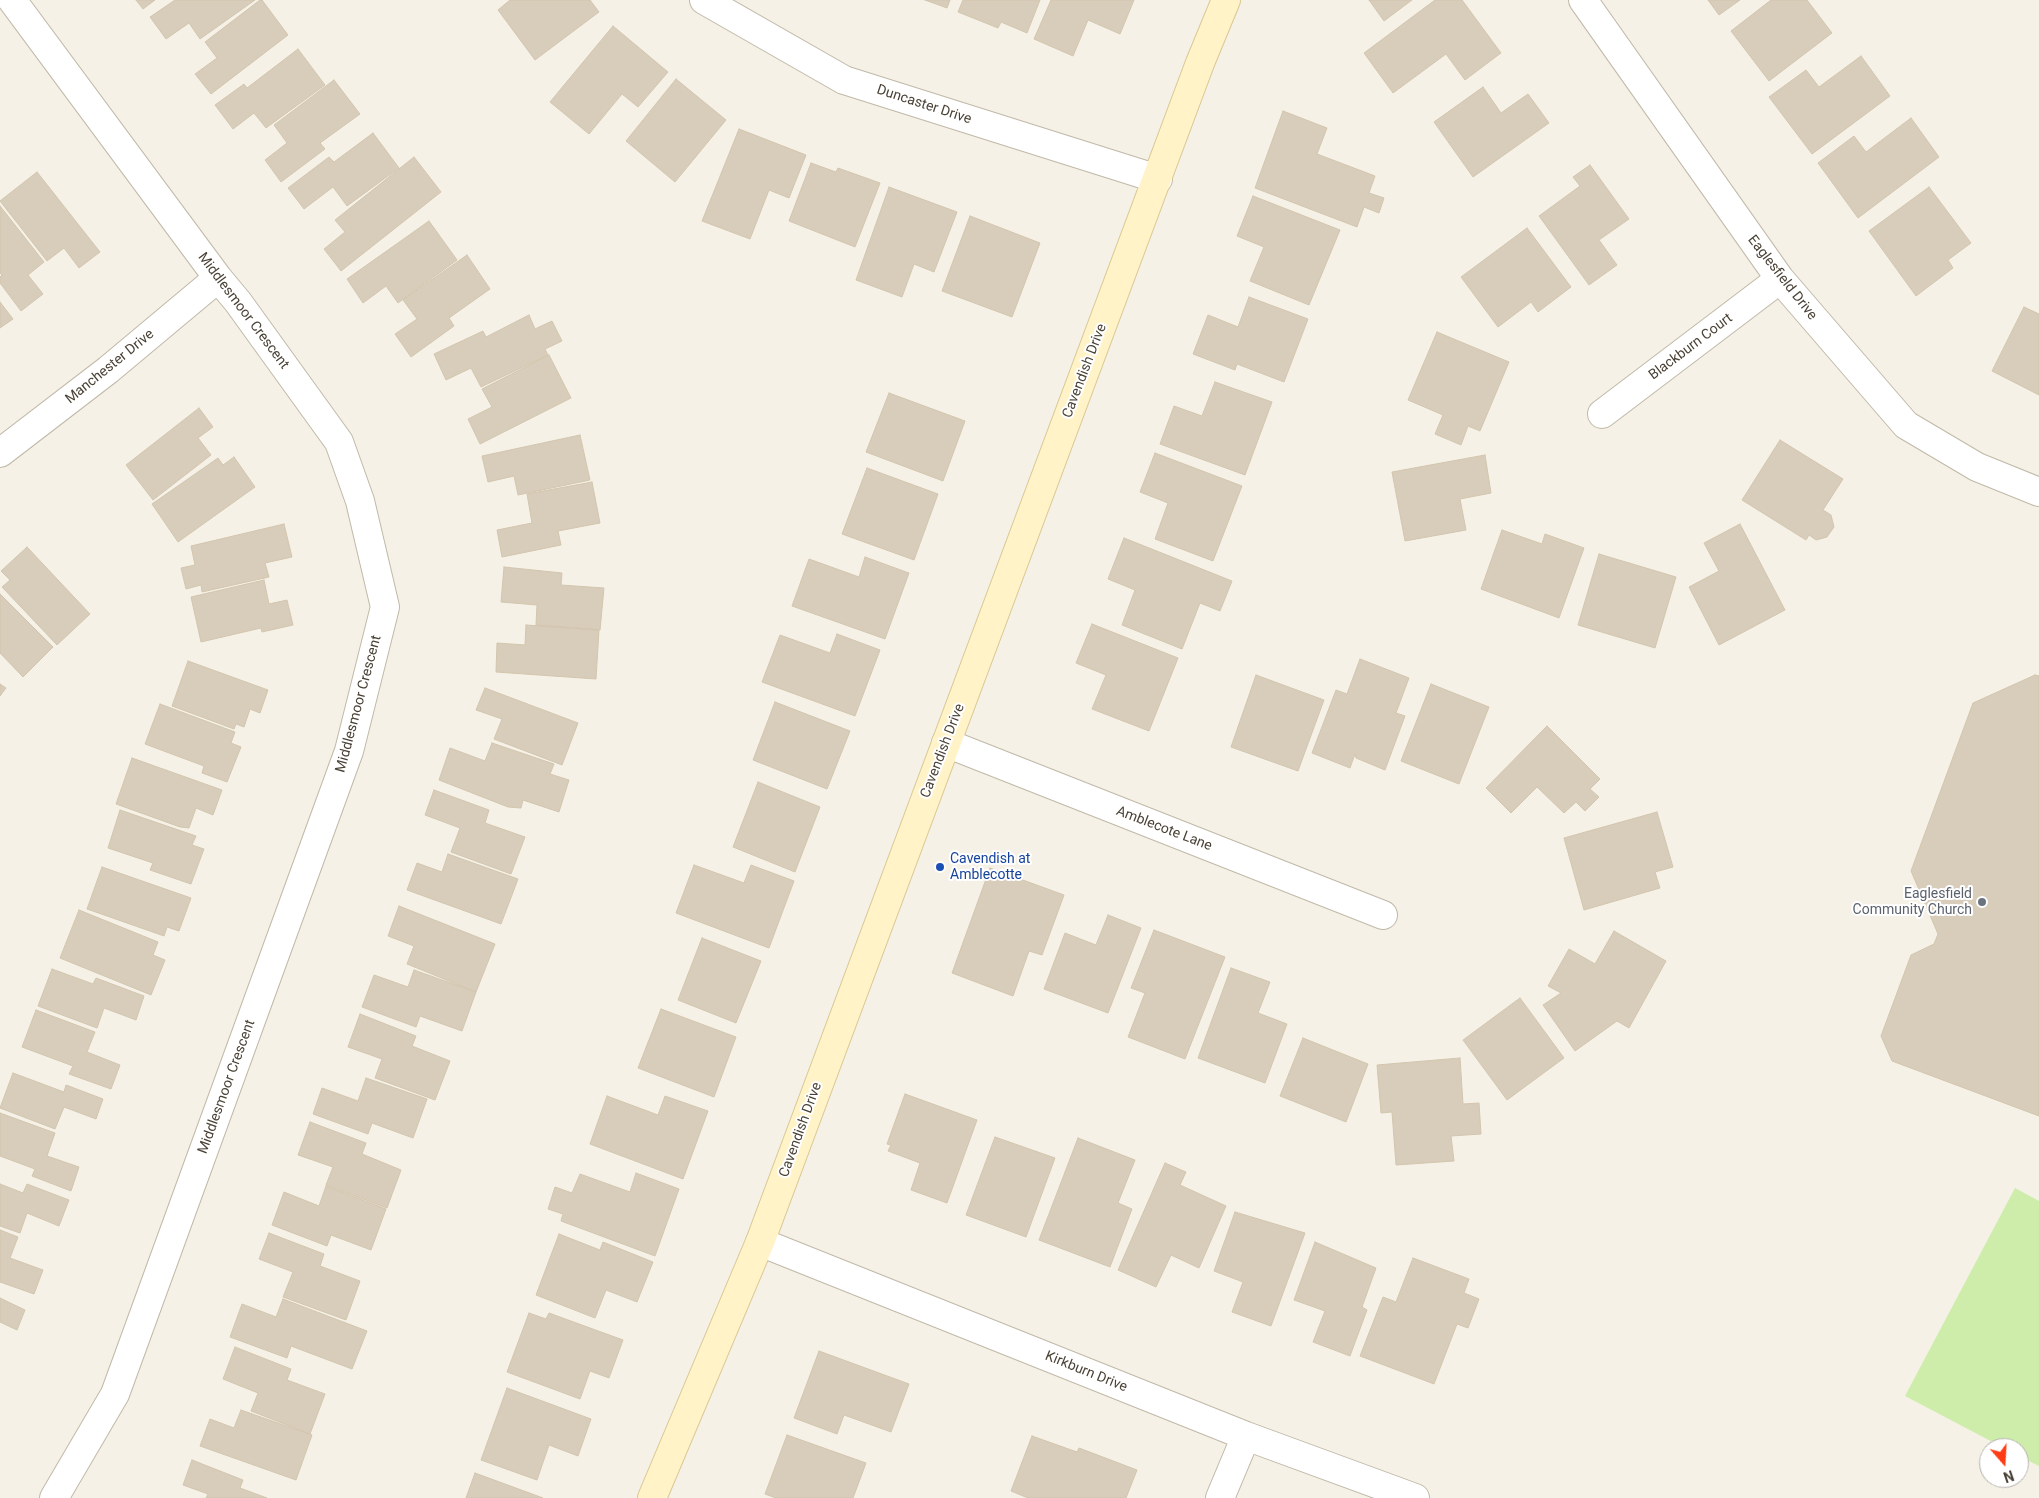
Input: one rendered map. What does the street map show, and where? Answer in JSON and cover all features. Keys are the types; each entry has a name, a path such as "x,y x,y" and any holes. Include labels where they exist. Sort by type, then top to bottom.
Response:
{"street":[{"name":"Middlesmoor Crescent","path":"12,0 218,278 238,302 340,442 360,501 385,607 349,751 114,1394 54,1498"},
{"name":"Duncaster Drive","path":"704,0 844,80 1158,179"},
{"name":"Cavendish Drive","path":"652,1498 760,1242 1200,63 1226,0"},
{"name":"Eaglesfield Drive","path":"1583,0 1780,279 1906,425 1977,467 2039,492"},
{"name":"Manchester Drive","path":"0,453 108,370 218,278"},
{"name":"Blackburn Court","path":"1602,414 1780,279"},
{"name":"Amblecote Lane","path":"946,743 1383,915"},
{"name":"Kirkburn Drive","path":"760,1242 1246,1436 1415,1498"},
{"path":"1220,1498 1246,1436"}],"green space":[{"path":"2015,1188 2039,1201 2039,1466 2029,1461 2029,1438 1985,1438 1905,1396"}],"building":[{"path":"136,0 155,0 143,9"},
{"path":"175,0 255,0 200,39 189,23 166,39 150,17"},
{"path":"262,0 288,35 211,94 195,74 217,58 205,42"},
{"path":"510,0 590,0 599,12 535,60 498,10"},
{"path":"925,0 950,0 947,8"},
{"path":"963,0 1040,0 1027,33 1001,22 998,28 958,12"},
{"path":"1051,0 1134,0 1120,34 1088,20 1073,56 1034,39"},
{"path":"1369,0 1412,0 1384,21"},
{"path":"1435,0 1462,0 1501,53 1465,80 1446,54 1393,93 1364,53"},
{"path":"1708,0 1740,0 1719,15"},
{"path":"1771,0 1807,0 1832,33 1769,81 1731,31"},
{"path":"613,26 668,72 638,107 622,94 589,134 550,102"},
{"path":"298,49 325,85 266,128 254,113 233,129 215,105 244,84 247,88"},
{"path":"1861,56 1890,96 1812,154 1769,97 1806,70 1819,87"},
{"path":"676,79 726,120 675,182 626,141"},
{"path":"334,80 360,114 320,143 325,149 281,182 265,160 287,143 274,125"},
{"path":"1483,87 1501,113 1528,94 1549,123 1473,177 1434,122"},
{"path":"1283,111 1327,128 1317,154 1375,176 1369,193 1384,198 1379,213 1364,207 1357,227 1255,188"},
{"path":"1911,118 1939,157 1858,218 1818,163 1854,136 1866,152"},
{"path":"739,129 806,155 789,198 769,190 750,239 702,221"},
{"path":"373,133 399,168 347,206 333,187 304,209 288,188 329,157 334,162"},
{"path":"414,157 441,192 341,271 324,249 345,232 335,220"},
{"path":"811,163 836,172 838,168 880,183 855,247 789,221"},
{"path":"1590,165 1629,219 1599,240 1617,265 1589,285 1539,216 1580,186 1573,177"},
{"path":"37,172 100,252 79,268 64,248 47,261 0,201"},
{"path":"889,187 957,212 934,272 914,264 902,297 856,280"},
{"path":"1929,187 1971,243 1948,260 1953,268 1916,296 1869,231"},
{"path":"1253,196 1340,230 1309,305 1250,281 1264,247 1237,236"},
{"path":"0,206 44,262 28,275 43,294 21,311 0,283 2,275 0,273"},
{"path":"970,216 1040,243 1012,317 942,291"},
{"path":"429,221 457,260 398,303 386,286 363,303 347,279"},
{"path":"1527,228 1571,287 1538,312 1531,302 1498,327 1461,277"},
{"path":"467,255 490,289 449,318 454,326 411,357 395,334 417,319 403,300"},
{"path":"1249,297 1308,319 1284,382 1237,364 1235,370 1193,354 1208,315 1238,327"},
{"path":"0,302 13,319 0,328"},
{"path":"2024,307 2039,314 2039,395 1992,371"},
{"path":"529,315 535,329 552,321 562,341 545,349 548,355 481,387 471,368 446,380 434,354 483,331 486,337"},
{"path":"1437,332 1509,362 1480,431 1468,426 1461,445 1435,434 1443,415 1408,400"},
{"path":"549,355 571,398 480,444 468,419 492,407 482,389"},
{"path":"1215,382 1272,402 1245,475 1160,444 1174,406 1202,416"},
{"path":"889,393 965,421 943,481 866,452"},
{"path":"199,408 213,427 198,438 211,455 153,500 126,465"},
{"path":"580,435 590,480 518,495 514,476 488,482 482,456"},
{"path":"1780,440 1843,479 1823,510 1831,515 1834,527 1827,537 1816,540 1809,535 1806,540 1742,500"},
{"path":"1155,453 1242,486 1213,561 1155,539 1168,503 1140,492"},
{"path":"1485,455 1491,493 1460,499 1466,530 1405,541 1392,472"},
{"path":"234,457 255,487 178,542 152,504 218,458 223,465"},
{"path":"867,468 938,494 914,560 842,534"},
{"path":"592,482 600,523 558,531 561,545 502,557 497,530 532,523 527,494"},
{"path":"284,524 292,557 265,563 269,577 202,592 201,585 186,589 181,568 195,565 191,546"},
{"path":"1740,524 1785,610 1719,645 1689,587 1719,571 1704,543"},
{"path":"1502,530 1542,544 1545,534 1584,548 1559,618 1481,589"},
{"path":"1124,538 1232,581 1220,611 1200,603 1182,649 1122,625 1135,590 1108,579"},
{"path":"27,547 90,614 57,645 2,587 10,580 1,571"},
{"path":"1599,554 1676,577 1655,648 1578,625"},
{"path":"865,557 909,573 885,639 792,606 809,559 859,577"},
{"path":"504,567 562,573 561,585 604,588 600,630 536,625 537,605 501,602"},
{"path":"264,580 269,604 287,600 293,625 262,632 261,628 201,642 191,597"},
{"path":"0,594 53,647 23,677 0,653"},
{"path":"1092,624 1178,658 1149,731 1092,709 1106,675 1076,663"},
{"path":"526,625 599,630 596,679 496,672 497,643 525,645"},
{"path":"837,634 880,650 855,716 762,682 780,635 830,653"},
{"path":"1360,659 1409,678 1396,713 1405,716 1385,770 1356,758 1355,754 1350,768 1312,753 1336,690 1347,694"},
{"path":"188,661 268,690 260,713 250,709 244,727 236,724 234,729 172,706"},
{"path":"1256,675 1324,700 1298,771 1231,747"},
{"name":"Eaglesfield Community Church","path":"2035,675 2039,676 2039,1116 1892,1061 1881,1036 1911,955 1934,944 1938,934 1911,871 1973,703"},
{"path":"0,684 6,688 0,696"},
{"path":"1431,684 1489,707 1459,784 1401,761"},
{"path":"485,688 578,723 562,765 494,739 502,719 476,710"},
{"path":"775,702 850,731 827,789 753,760"},
{"path":"160,704 235,732 231,743 241,747 227,782 202,773 204,766 145,744"},
{"path":"1547,726 1600,779 1590,789 1599,797 1585,811 1576,802 1564,813 1537,787 1511,813 1486,788"},
{"path":"492,743 554,764 550,774 569,780 559,812 523,800 521,808 508,807 439,780 450,748 485,761"},
{"path":"132,758 222,790 213,815 196,808 189,828 180,827 116,804"},
{"path":"758,782 820,807 795,872 733,847"},
{"path":"434,790 489,810 485,823 525,837 511,874 451,852 460,828 425,815"},
{"path":"120,810 196,836 192,845 204,849 191,884 150,870 153,863 108,848"},
{"path":"1657,812 1673,867 1655,872 1660,888 1584,910 1564,838"},
{"path":"448,854 518,879 501,924 407,890 417,863 442,872"},
{"path":"694,865 744,883 751,865 794,881 769,948 676,913"},
{"path":"102,867 191,898 179,931 167,927 164,936 87,909"},
{"path":"990,868 1064,895 1042,955 1029,951 1013,996 952,973"},
{"path":"399,906 495,944 476,992 407,964 414,946 388,936"},
{"path":"79,910 158,942 153,955 165,960 151,995 60,958"},
{"path":"1108,915 1141,928 1108,1013 1044,989 1065,933 1096,945"},
{"path":"1154,930 1225,957 1185,1059 1128,1037 1145,993 1131,988"},
{"path":"1614,931 1666,961 1629,1028 1617,1021 1575,1051 1543,1005 1561,993 1548,986 1569,949 1595,964"},
{"path":"702,938 761,961 736,1023 678,1000"},
{"path":"1231,968 1270,982 1258,1013 1287,1024 1265,1083 1198,1058"},
{"path":"52,969 93,984 96,978 144,996 136,1020 104,1008 97,1028 38,1006"},
{"path":"414,970 476,992 462,1031 420,1016 416,1027 362,1007 374,975 408,987"},
{"path":"1520,998 1564,1058 1507,1100 1463,1040"},
{"path":"661,1009 736,1037 714,1097 638,1068"},
{"path":"36,1010 95,1032 87,1052 120,1065 111,1089 69,1074 73,1066 22,1047"},
{"path":"360,1014 416,1036 412,1046 450,1061 435,1100 375,1078 382,1059 348,1047"},
{"path":"1303,1038 1368,1064 1346,1122 1280,1096"},
{"path":"1460,1058 1463,1104 1479,1103 1481,1134 1451,1136 1454,1161 1396,1165 1392,1112 1381,1113 1377,1065"},
{"path":"13,1073 64,1092 66,1085 103,1099 96,1119 64,1107 55,1129 0,1108"},
{"path":"366,1078 427,1099 413,1138 372,1123 368,1134 313,1114 322,1088 358,1101"},
{"path":"905,1094 977,1120 947,1203 911,1190 920,1163 888,1151 891,1145 887,1144"},
{"path":"607,1096 658,1115 665,1096 708,1111 683,1179 590,1144"},
{"path":"0,1113 55,1133 47,1156 79,1167 71,1191 32,1176 35,1169 0,1156"},
{"path":"310,1122 366,1143 362,1154 401,1170 387,1208 326,1185 333,1167 298,1155"},
{"path":"995,1137 1055,1158 1026,1237 966,1215"},
{"path":"1078,1138 1135,1160 1118,1203 1132,1209 1110,1267 1039,1240"},
{"path":"1165,1163 1186,1172 1180,1185 1226,1206 1199,1268 1171,1255 1156,1287 1118,1270"},
{"path":"636,1173 679,1189 655,1256 561,1221 563,1214 548,1209 555,1187 572,1193 580,1174 630,1192"},
{"path":"0,1184 23,1193 27,1184 69,1200 59,1226 27,1213 20,1233 0,1226"},
{"path":"326,1186 386,1209 371,1250 331,1235 327,1246 272,1225 284,1192 319,1206"},
{"path":"1235,1212 1305,1233 1271,1326 1232,1312 1243,1282 1214,1271"},
{"path":"0,1230 18,1237 10,1258 43,1270 34,1294 0,1282"},
{"path":"269,1233 324,1254 320,1266 360,1281 346,1320 283,1297 293,1272 259,1259"},
{"path":"559,1234 600,1250 603,1242 653,1262 637,1302 606,1290 595,1318 536,1295"},
{"path":"1315,1242 1376,1268 1362,1307 1367,1310 1350,1356 1313,1342 1325,1311 1294,1300"},
{"path":"1413,1258 1469,1279 1464,1293 1479,1299 1468,1328 1457,1324 1434,1384 1360,1356 1383,1297 1396,1302"},
{"path":"0,1298 25,1310 17,1330 0,1322"},
{"path":"283,1299 367,1331 352,1369 291,1346 287,1358 230,1337 242,1304 276,1317"},
{"path":"529,1313 546,1319 549,1313 623,1340 609,1378 590,1371 580,1399 507,1372"},
{"path":"235,1347 291,1369 287,1380 325,1394 310,1434 251,1411 258,1393 223,1379"},
{"path":"819,1351 909,1384 891,1432 844,1415 837,1434 794,1418"},
{"path":"507,1388 591,1419 578,1456 549,1445 537,1480 481,1460"},
{"path":"241,1410 312,1435 296,1480 200,1446 210,1419 234,1428"},
{"path":"787,1435 866,1463 853,1498 776,1498 765,1494"},
{"path":"1032,1436 1077,1452 1079,1448 1137,1470 1126,1498 1028,1498 1011,1491"},
{"path":"192,1460 243,1480 240,1488 267,1498 206,1498 208,1494 183,1485"},
{"path":"475,1473 543,1498 466,1498"}],"place":[{"name":"Cavendish at Amblecotte","path":"940,867"},
{"name":"Eaglesfield Community Church","path":"1982,902"}]}
